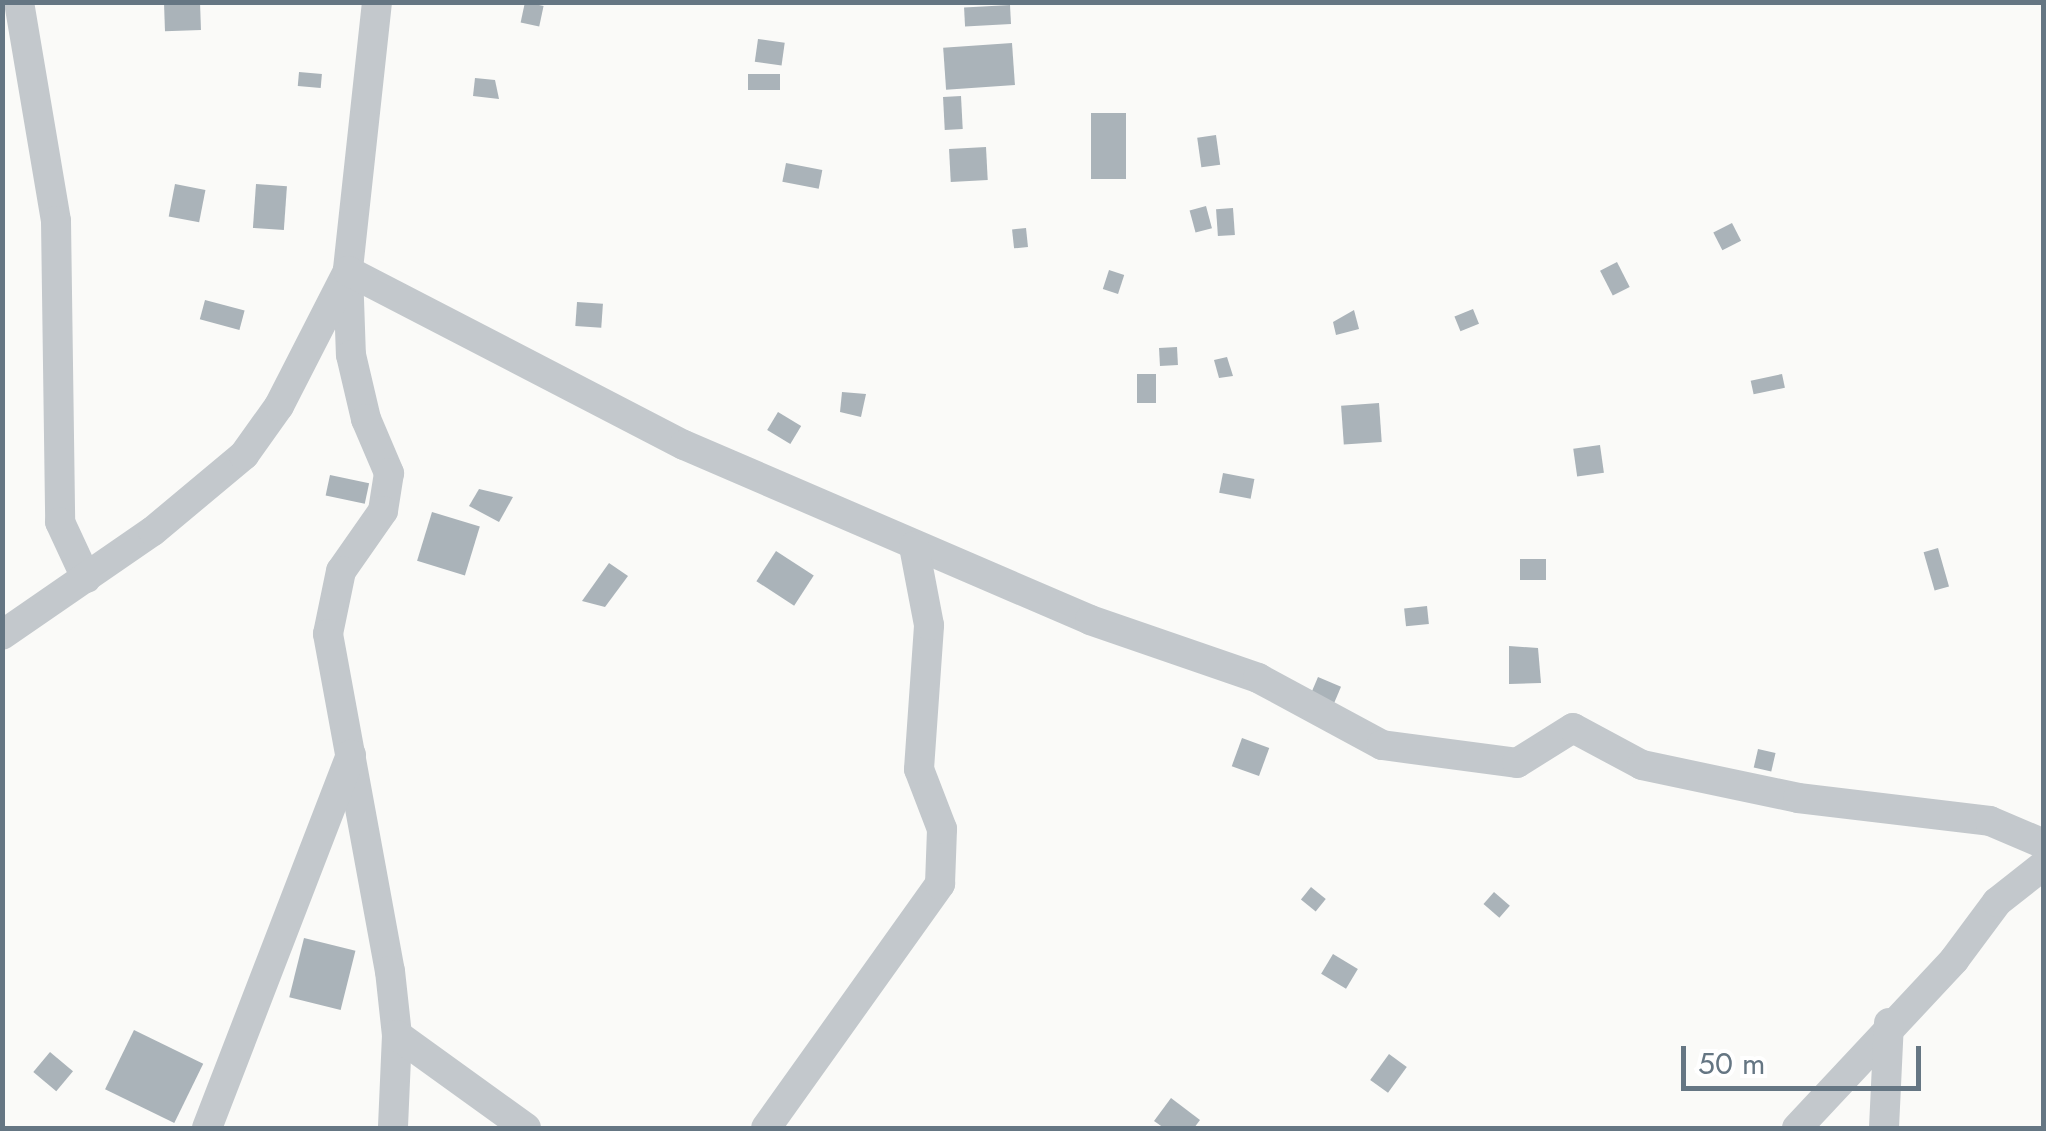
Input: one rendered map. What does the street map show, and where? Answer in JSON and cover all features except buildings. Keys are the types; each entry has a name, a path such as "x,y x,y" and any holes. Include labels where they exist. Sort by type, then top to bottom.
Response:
{"street":[{"path":"19,2 56,222 60,522 86,578"},
{"path":"376,2 348,271 351,354 389,473 383,511 341,571 331,602 328,634 397,1035 393,1128"},
{"path":"2,635 86,578 244,455 279,406 348,271"},
{"path":"348,271 684,445 1090,620 1258,678 1382,745 1517,763 1574,728 1642,765 1798,798 1990,821 2044,844"},
{"path":"766,1128 940,884 942,830 919,769 929,626 914,546"},
{"path":"208,1128 351,755"},
{"path":"1797,1128 1889,1023 1954,960 1997,902 2044,865"},
{"path":"1884,1128 1889,1023"},
{"path":"397,1035 526,1128"}]}
